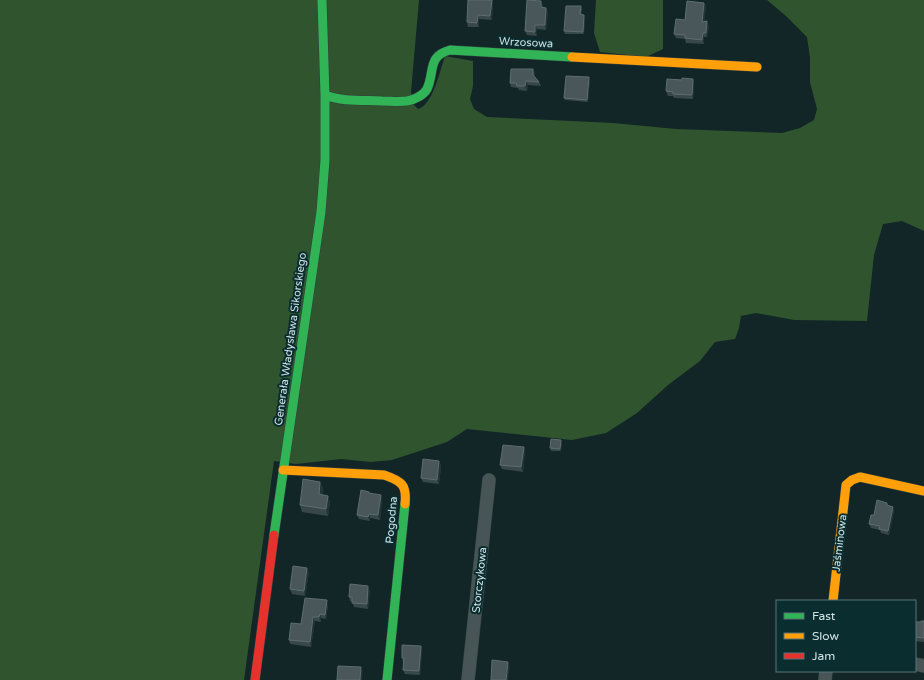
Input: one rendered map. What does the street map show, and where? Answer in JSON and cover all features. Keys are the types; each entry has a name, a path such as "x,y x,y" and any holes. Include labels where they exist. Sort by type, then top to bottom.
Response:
{"street":[{"name":"Generała Władysława Sikorskiego","path":"255,680 283,470 321,212 325,160 325,95 322,0"},
{"name":"Wrzosowa","path":"325,95 333,98 355,100 408,101 419,97 427,90 434,60 442,52 450,50 757,67"},
{"name":"Pogodna","path":"283,470 384,475 396,479 403,484 406,491 406,497 387,680"},
{"name":"Jaśminowa","path":"833,600 846,485 852,480 860,477 924,491"},
{"name":"Storczykowa","path":"468,680 489,480"}],"green space":[{"path":"0,0 419,0 411,92 414,105 418,109 428,101 432,94 445,56 473,61 473,86 470,99 474,109 487,117 613,123 676,129 782,133 800,128 814,120 817,109 810,82 810,58 807,37 767,0 924,0 924,231 902,221 883,224 874,255 867,321 794,320 756,313 741,316 735,339 715,342 700,361 668,385 637,413 606,433 572,440 467,429 447,442 392,460 371,462 341,459 296,464 274,461 244,680 0,680"},
{"path":"596,0 663,0 663,49 646,57 600,52 594,33"}],"building":[{"path":"468,0 492,0 490,16 478,15 477,23 467,22"},
{"path":"527,0 541,1 541,7 546,8 545,25 535,25 535,32 525,31"},
{"path":"687,1 704,3 702,22 707,21 706,33 703,33 702,40 685,38 685,35 674,34 676,19 685,20"},
{"path":"566,6 581,6 580,14 584,15 583,32 564,31"},
{"path":"511,69 533,69 533,75 539,82 526,81 525,86 517,86 516,83 510,83"},
{"path":"566,76 589,77 587,100 564,98"},
{"path":"682,78 693,79 692,95 673,94 673,92 666,91 667,79 682,80"},
{"path":"551,439 561,440 560,449 550,448"},
{"path":"503,445 524,447 521,467 500,465"},
{"path":"423,459 439,461 437,480 421,478"},
{"path":"303,479 320,482 319,494 328,496 326,509 300,505"},
{"path":"361,490 381,495 378,515 369,514 368,517 357,515"},
{"path":"877,500 887,503 887,505 893,507 888,531 879,529 880,526 869,524 871,515 874,515"},
{"path":"293,566 307,568 304,591 290,589"},
{"path":"350,584 368,586 367,604 352,603 352,597 349,597"},
{"path":"305,598 327,600 325,615 320,614 319,617 313,617 310,642 289,640 291,623 301,624"},
{"path":"924,621 924,638 916,637 916,622"},
{"path":"402,645 421,646 419,671 403,670 404,658 402,658"},
{"path":"492,660 508,662 506,680 491,680"},
{"path":"338,666 361,667 360,680 337,680"}],"traffic: fast":[{"path":"274,535 321,212 325,160 325,95 322,0"},
{"path":"325,95 339,99 354,100 413,100 426,91 435,60 438,56 450,50 572,57"},
{"path":"387,680 405,504"}],"traffic: slow":[{"path":"572,57 757,67"},
{"path":"283,470 384,475 395,479 402,485 405,492 405,504"},
{"path":"833,600 846,485 852,480 860,477 924,491"}],"traffic: jam":[{"path":"255,680 274,535"}]}
